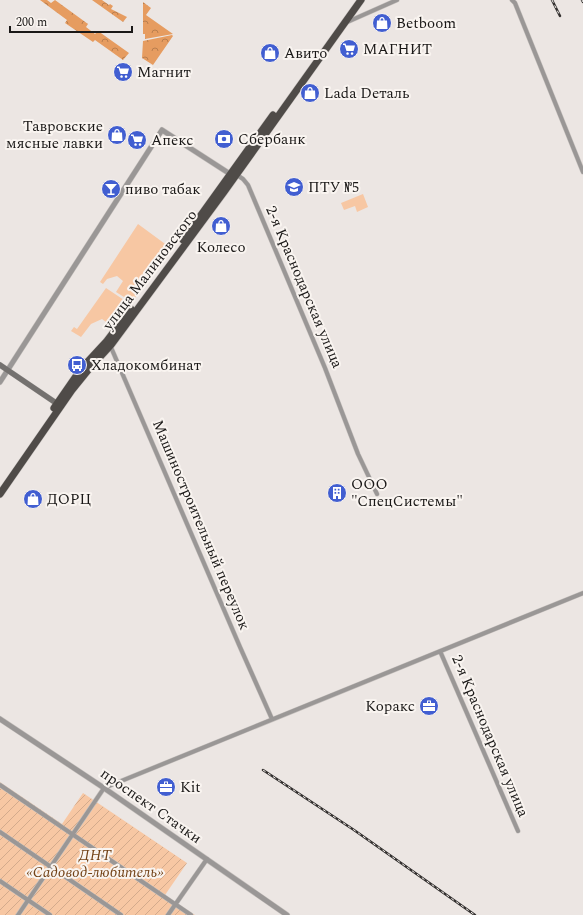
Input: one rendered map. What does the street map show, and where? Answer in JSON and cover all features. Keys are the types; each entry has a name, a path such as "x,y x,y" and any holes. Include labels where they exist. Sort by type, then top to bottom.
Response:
{"highway":[{"name":"улица Малиновского","path":"234,174 355,0"},
{"name":"улица Малиновского","path":"0,494 82,369 108,344 361,0"},
{"name":"улица Малиновского","path":"0,487 59,405"}],"main road":[{"path":"0,365 59,405"}],"street":[{"path":"343,24 397,0"},
{"path":"512,0 515,3 583,172"},
{"name":"2-я Краснодарская улица","path":"7,370 162,130 243,179 248,185 325,368 358,454 377,494"},
{"name":"Машиностроительный переулок","path":"108,344 272,719"},
{"path":"0,382 7,370"},
{"path":"18,915 104,788 583,593"},
{"name":"2-я Краснодарская улица","path":"440,651 518,831"},
{"name":"проспект Стачки","path":"0,720 104,788 287,915"},
{"path":"0,785 191,915"},
{"path":"0,832 122,915"},
{"path":"168,915 207,859"},
{"path":"0,881 50,915"}],"green space":[{"path":"40,0 47,0 51,3 55,0 88,24 86,27 95,34 98,31 129,53 123,60 95,40 93,42 65,23 67,20"},
{"path":"92,0 102,0 113,6 111,9 127,17 123,22"},
{"path":"143,2 151,8 146,15 173,34 145,39 145,34 143,34"},
{"path":"173,36 153,65 142,58 143,41"},
{"path":"363,194 368,207 357,212 355,206 344,210 341,203"},
{"path":"138,224 172,249 132,302 116,292 123,281 117,276 107,279 103,284 100,282"},
{"path":"106,288 130,304 113,327 102,319 91,324 81,337 71,331 74,327 77,329"},
{"name":"ДНТ «Садовод-любитель»","path":"0,782 62,824 83,793 187,863 165,895 195,915 0,915"}],"railway":[{"path":"552,0 560,16"},
{"path":"263,770 354,830 475,915"}],"place":[{"name":"Betboom","path":"382,23"},
{"name":"МАГНИТ","path":"349,49"},
{"name":"Авито","path":"270,53"},
{"name":"Магнит","path":"123,72"},
{"name":"Lada Dеталь","path":"310,93"},
{"name":"Тавровские мясные лавки","path":"117,135"},
{"name":"Сбербанк","path":"224,139"},
{"name":"Апекс","path":"137,140"},
{"name":"ПТУ №5","path":"294,187"},
{"name":"пиво табак","path":"111,189"},
{"name":"Колесо","path":"221,226"},
{"name":"Хладокомбинат","path":"77,365"},
{"name":"ООО \"СпецСистемы\"","path":"337,493"},
{"name":"ДОРЦ","path":"33,499"},
{"name":"Коракс","path":"429,706"},
{"name":"Kit","path":"166,787"}]}
